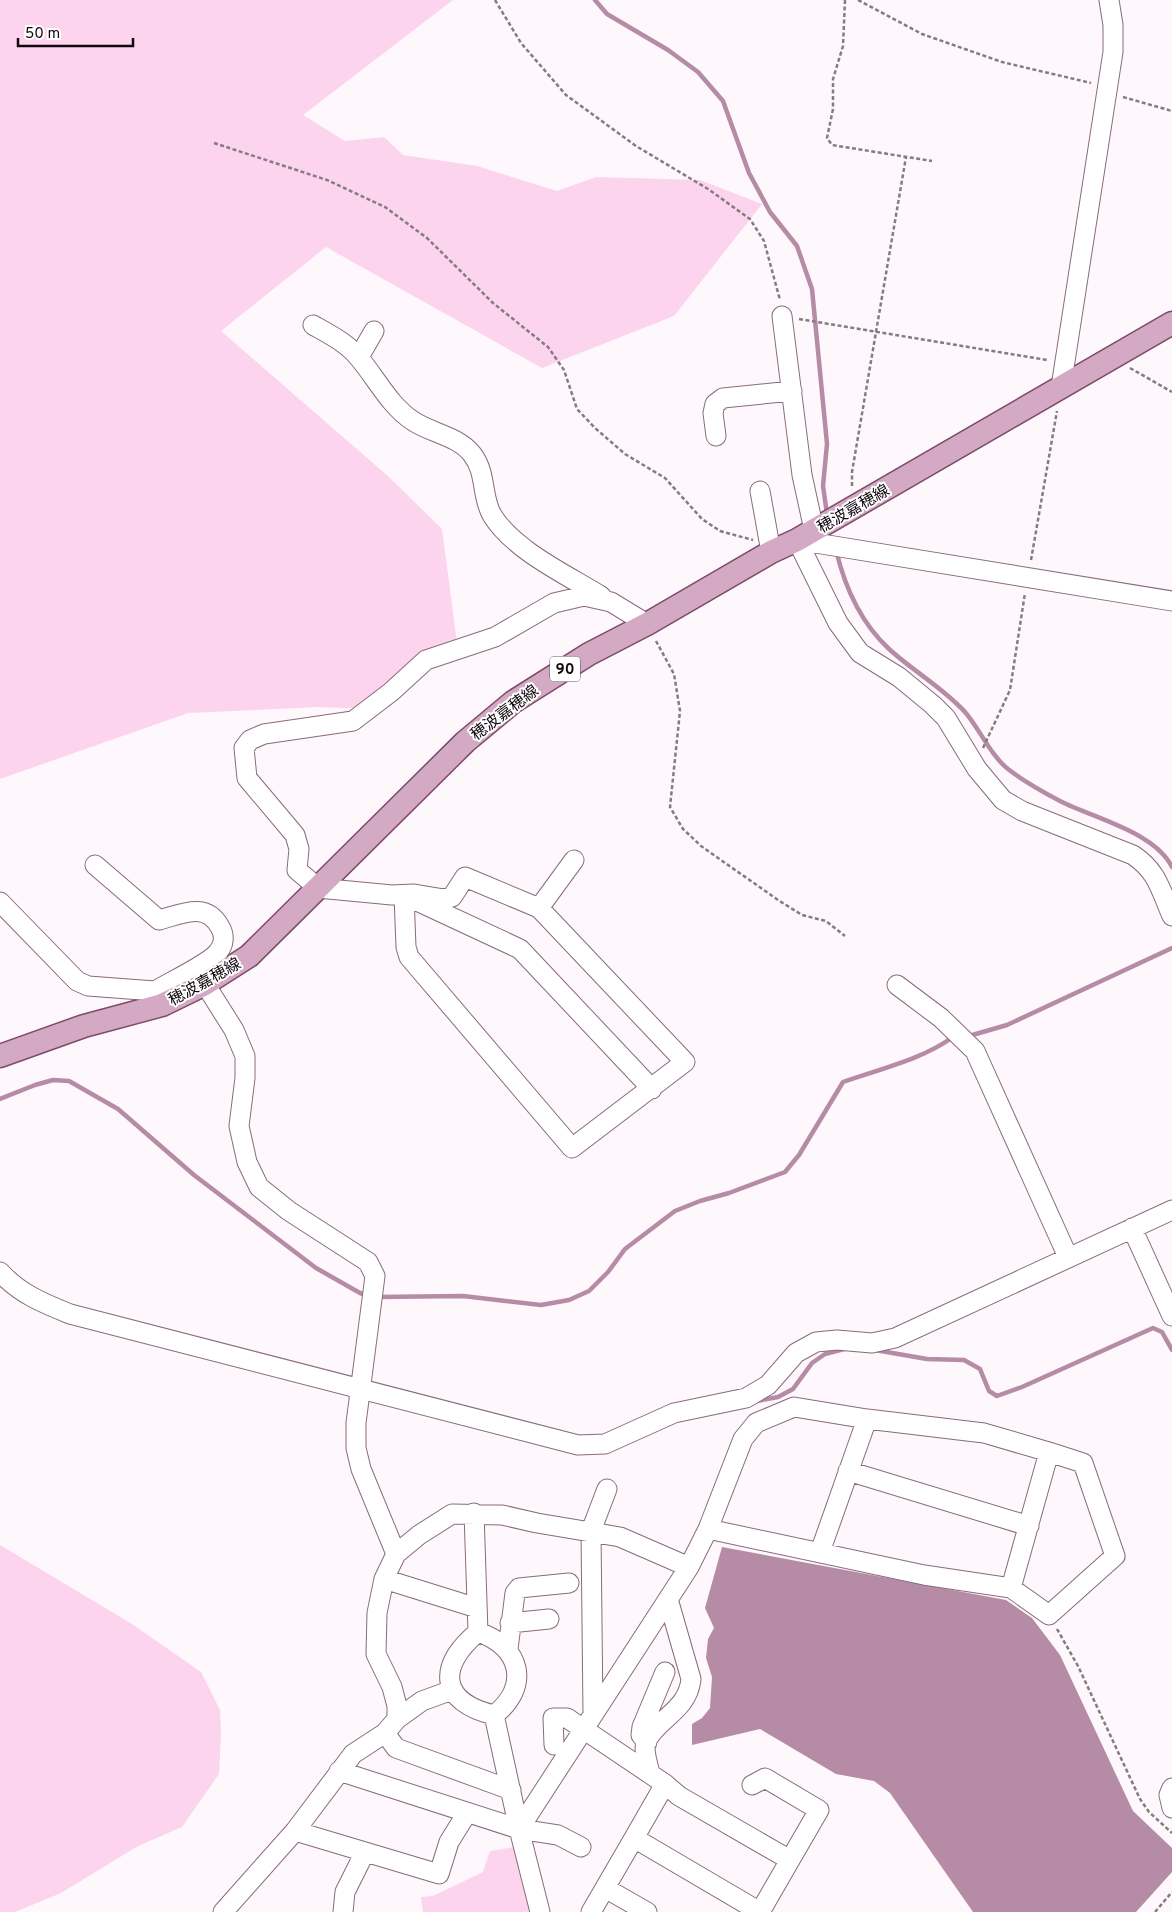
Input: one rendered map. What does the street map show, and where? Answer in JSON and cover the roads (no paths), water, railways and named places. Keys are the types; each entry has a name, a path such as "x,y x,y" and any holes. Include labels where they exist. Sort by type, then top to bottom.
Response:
{"main road":[{"name":"穂波嘉穂線","path":"0,1056 158,998 205,984 249,956 465,742 513,702 588,654 646,624 769,546 806,535 1172,323"}],"street":[{"path":"1061,387 1113,52 1113,26 1109,0"},
{"path":"782,316 802,475 806,535 838,623 860,653 899,677 940,711 988,785 1003,800 1022,811 1133,855 1146,864 1156,876 1172,916"},
{"path":"313,324 336,338 359,357 398,409 414,422 459,443 472,454 483,474 492,514 510,536 535,555 646,624"},
{"path":"359,357 374,331"},
{"path":"716,436 713,413 715,404 723,398 792,391"},
{"path":"760,491 769,546"},
{"path":"806,535 1172,601"},
{"path":"404,895 406,947 409,957 572,1148 685,1062 539,908 466,877 452,896 444,899 404,895 318,888 297,870 299,849 295,835 247,778 244,748 250,740 264,734 353,720 390,692 426,660 495,637 554,603 584,596 611,602"},
{"path":"539,908 574,860"},
{"path":"0,902 77,981 88,986 158,998 217,954 223,943 222,931 215,917 204,911 189,912 159,920 95,865"},
{"path":"404,895 520,949 652,1089"},
{"path":"205,984 234,1030 245,1056 246,1078 238,1126 247,1162 259,1187 290,1211 368,1262 375,1276 360,1389 356,1448 361,1469 396,1554"},
{"path":"897,985 941,1018 975,1051 1068,1257"},
{"path":"0,1272 19,1290 39,1302 70,1314 578,1445 605,1444 674,1413 746,1398 768,1385 796,1353 816,1342 837,1340 872,1343 895,1338 1172,1210"},
{"path":"1132,1228 1172,1316"},
{"path":"519,1829 689,1566 708,1529 743,1438 756,1423 794,1407 867,1419 984,1433 1082,1463 1115,1556 1049,1615 1011,1588 924,1575 708,1529"},
{"path":"820,1552 867,1419"},
{"path":"1011,1588 1049,1452"},
{"path":"848,1471 1029,1526"},
{"path":"589,1721 591,1531 607,1489"},
{"path":"474,1513 478,1632 458,1651 450,1677 452,1690 458,1700 467,1706 494,1715"},
{"path":"511,1790 396,1748 391,1726 397,1706 392,1686 376,1654 377,1613 384,1579 396,1554 419,1535 452,1514 474,1513 502,1515 620,1537 689,1566"},
{"path":"384,1579 477,1608"},
{"path":"494,1715 506,1706 515,1690 518,1675 508,1648 514,1593 519,1588 569,1583"},
{"path":"591,1912 634,1838 657,1779 645,1751 646,1742 684,1699 690,1688 691,1679 668,1599"},
{"path":"510,1622 549,1619"},
{"path":"478,1632 490,1636 508,1648"},
{"path":"646,1742 641,1735 642,1727 666,1672"},
{"path":"223,1912 295,1831 339,1770 353,1754 422,1702 452,1690"},
{"path":"494,1715 519,1829 540,1912"},
{"path":"554,1745 553,1718 589,1721 657,1779 680,1796 790,1860"},
{"path":"339,1770 519,1829 558,1835 581,1848"},
{"path":"634,1838 760,1912 819,1810 765,1778 752,1784"},
{"path":"1172,1788 1169,1795 1172,1808"},
{"path":"295,1831 439,1874 449,1842 467,1813"},
{"path":"343,1912 345,1892 365,1852"},
{"path":"605,1888 647,1912"}],"waterway":[{"path":"595,0 607,14 668,50 698,72 723,101 749,173 770,212 797,246 812,289 827,444 823,486 827,514"},
{"path":"836,550 844,578 855,604 879,639 965,712 1002,763 1027,782 1060,801 1138,835 1164,855 1172,867"},
{"path":"969,1036 1007,1025 1172,948"},
{"path":"377,1297 463,1296 541,1305 569,1300 589,1291 608,1272 625,1249 675,1211 785,1172 799,1155 843,1082 914,1058 953,1037"},
{"path":"0,1099 53,1080 69,1081 118,1109 194,1175 316,1268 360,1293 369,1296"},
{"path":"875,1350 927,1359 964,1360 980,1369 989,1391 997,1396 1022,1387 1153,1328 1162,1332 1172,1350"},
{"path":"757,1401 778,1397 793,1389 812,1363 825,1354 848,1348"}]}
